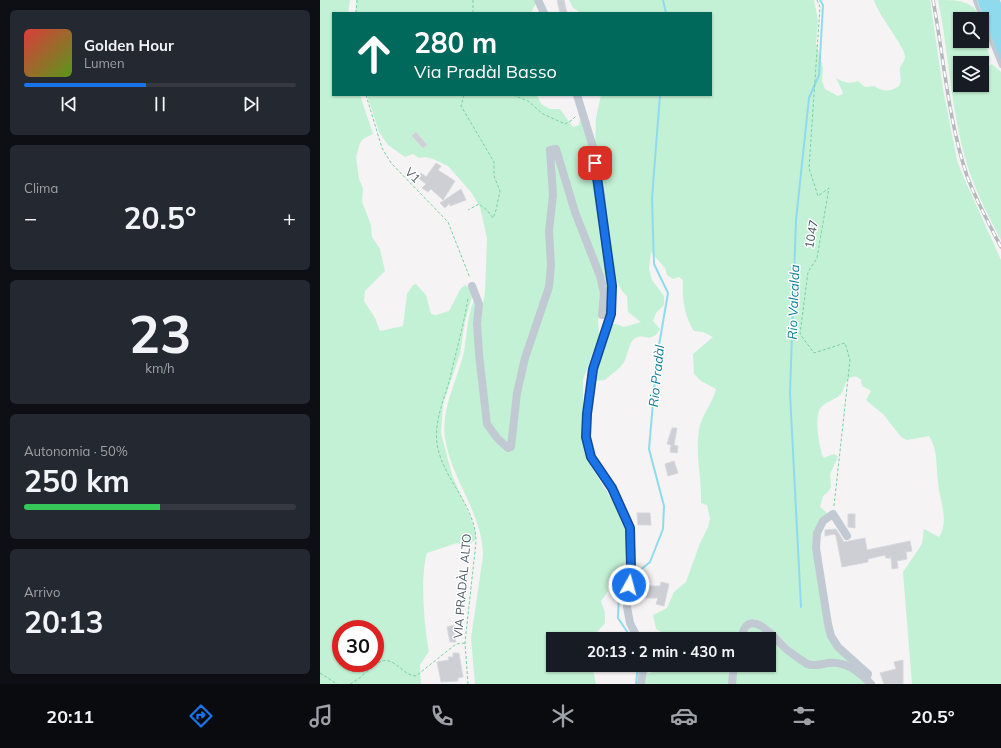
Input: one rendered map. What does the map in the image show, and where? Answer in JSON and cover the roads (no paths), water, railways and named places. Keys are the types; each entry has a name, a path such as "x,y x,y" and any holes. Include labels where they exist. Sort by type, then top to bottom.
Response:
{"street":[{"path":"538,0 544,12"},
{"path":"577,96 593,147 601,194 608,269 612,286 611,314 593,369 587,414 586,437 591,457 612,488 630,528 630,581 627,607 630,623 634,632"},
{"path":"472,286 479,304 477,323 479,354 487,424 497,438 508,448 511,447 517,394 525,358 549,287 551,265 549,231 553,195 550,150 556,149 575,212 600,276 604,293 602,315 611,314"},
{"path":"847,536 833,514 823,520 817,533 816,548 831,636 838,647 868,674 868,682"},
{"path":"743,632 747,626 756,623 769,632"},
{"path":"776,638 807,664 814,666 827,663 843,664 856,670 868,682"},
{"path":"641,684 643,672"},
{"path":"732,684 733,672"}],"lane":[{"path":"975,1 1001,66"}],"water":[{"path":"977,0 1000,0 1001,62 989,31 989,12 982,12"}],"waterway":[{"name":"Rio Pradàl","path":"663,0 666,12"},
{"name":"Rio Valcalda","path":"801,607 790,393 796,220 809,98 819,75 823,5 820,0"},
{"name":"Rio Pradàl","path":"633,576 650,562 663,529 664,506 649,449 657,357 668,293 654,264 652,198 660,96"},
{"name":"Rio Pradàl","path":"626,582 619,589 618,618 627,632"},
{"name":"Rio Pradàl","path":"636,684 637,672"}],"railway":[{"path":"933,0 955,133 967,176 974,194 1001,247"}]}
